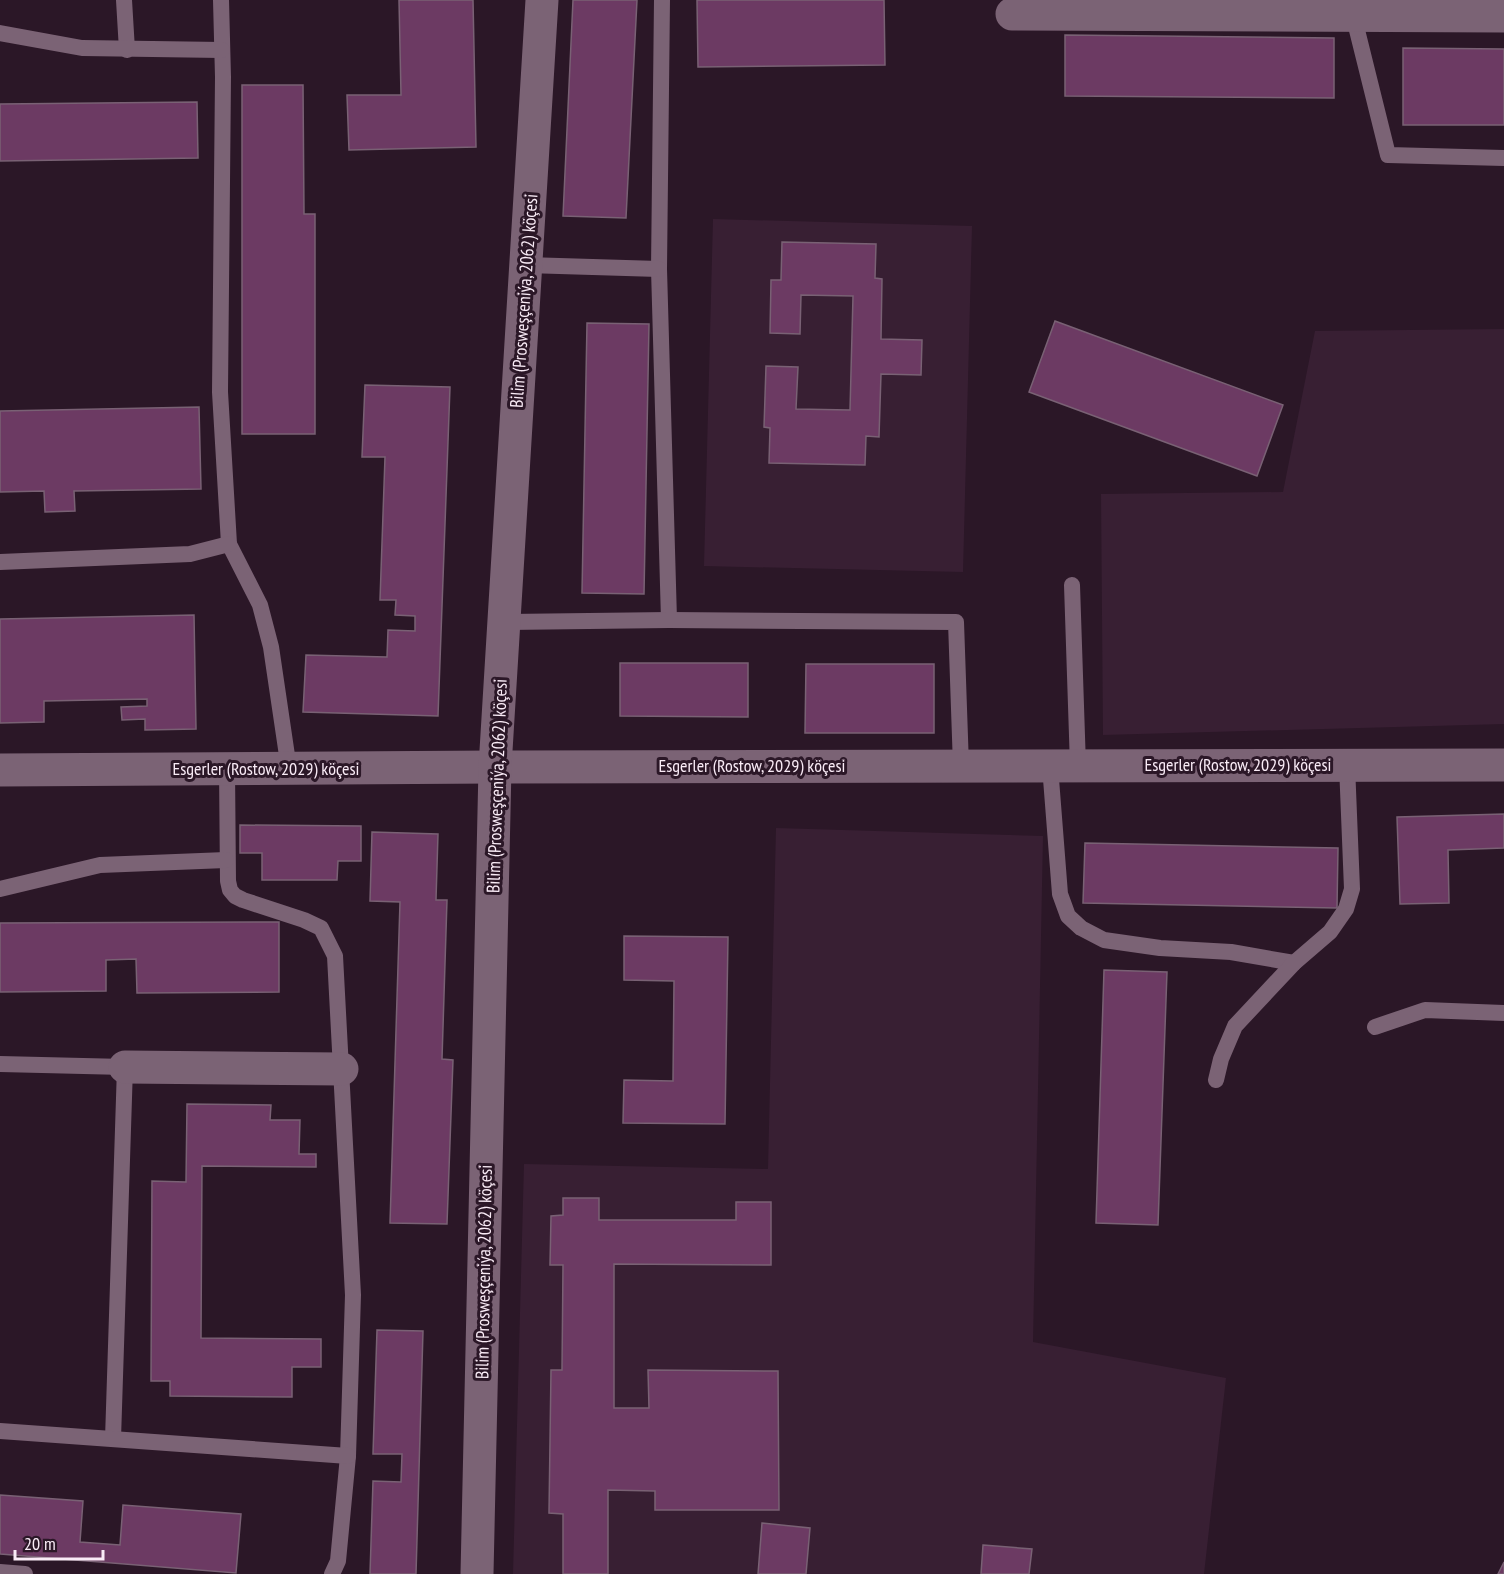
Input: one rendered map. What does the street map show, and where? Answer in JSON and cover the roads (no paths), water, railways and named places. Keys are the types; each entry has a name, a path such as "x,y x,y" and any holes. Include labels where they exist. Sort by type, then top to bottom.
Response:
{"street":[{"name":"Bilim (Prosweşçeniýa, 2062) köçesi","path":"477,1574 495,767 542,0"},
{"path":"1012,14 1351,7 1504,16"},
{"name":"Esgerler (Rostow, 2029) köçesi","path":"0,770 1504,765"},
{"path":"125,1067 342,1069"}],"lane":[{"path":"124,0 127,50"},
{"path":"220,0 222,50 220,392 230,544 260,605 271,647 289,769"},
{"path":"662,0 659,269 669,620"},
{"path":"1351,7 1388,155 1504,158"},
{"path":"0,33 82,48 222,50"},
{"path":"526,265 659,269"},
{"path":"0,562 190,554 230,544"},
{"path":"1072,585 1060,894 1068,916 1081,928 1104,940 1160,948 1231,952 1294,963"},
{"path":"504,622 669,620 956,622 961,766"},
{"path":"1216,1080 1221,1059 1235,1026 1294,963 1330,932 1346,909 1352,889 1347,765"},
{"path":"227,769 226,860 230,890 243,900 321,928 335,956 353,1295 348,1456 338,1561 332,1574"},
{"path":"0,888 100,864 226,860"},
{"path":"1375,1027 1425,1010 1504,1013"},
{"path":"0,1064 125,1067 113,1439"},
{"path":"0,1431 348,1456"},
{"path":"0,1572 25,1574"}]}
